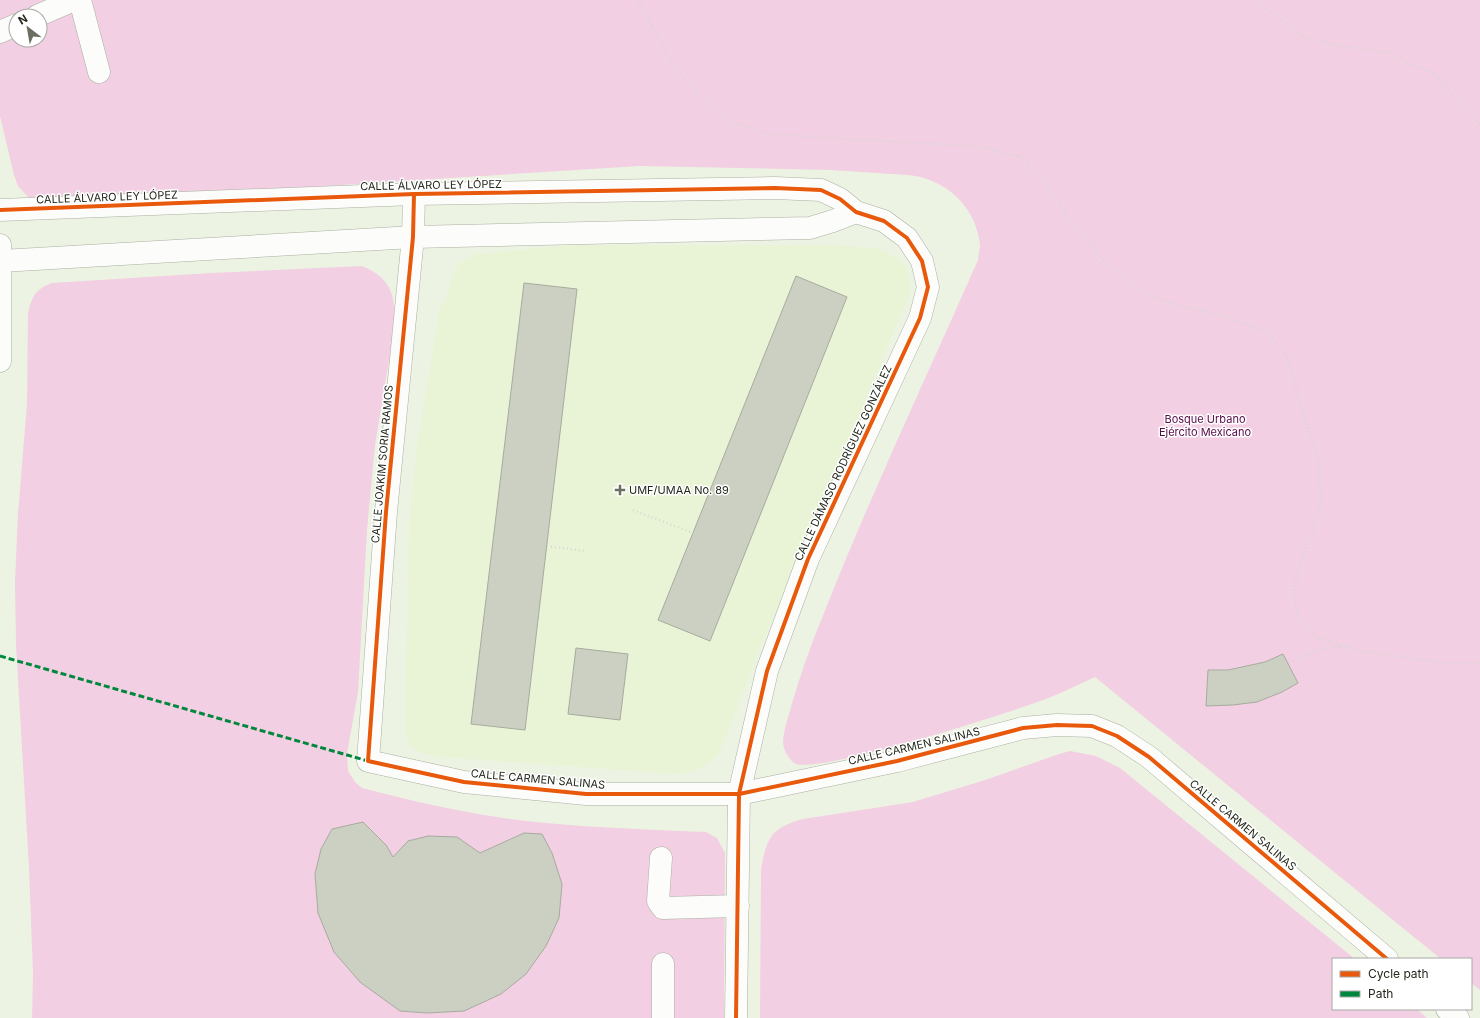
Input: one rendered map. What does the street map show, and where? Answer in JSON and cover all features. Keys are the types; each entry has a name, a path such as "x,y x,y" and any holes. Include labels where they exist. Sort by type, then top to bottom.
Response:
{"street":[{"path":"48,11 74,0"},
{"path":"80,0 99,72"},
{"name":"CALLE ÁLVARO LEY LÓPEZ","path":"0,210 414,194 774,188 821,190 840,199 856,212"},
{"name":"CALLE JOAKIM SORIA RAMOS","path":"368,761 386,512 413,237 414,194"},
{"path":"0,360 0,253 413,237 810,228 856,212"},
{"name":"CALLE DÁMASO RODRÍGUEZ GONZÁLEZ","path":"736,1018 739,794 767,671 806,566 861,443 920,318 928,287 922,261 906,238 884,221 856,212"},
{"name":"CALLE CARMEN SALINAS","path":"368,761 464,782 586,794 739,794 897,761 1023,728 1057,725 1092,726 1117,736 1149,757 1386,958"},
{"path":"661,858 658,901 663,908 738,906"},
{"path":"663,964 663,1018"},
{"path":"1447,1010 1458,1018"}],"path":[{"path":"638,0 668,56 684,79 710,105 732,122 769,134 977,146 1021,157 1041,179 1069,218 1106,263 1150,296 1179,306 1228,317 1268,333 1287,357 1319,466 1322,505 1299,569 1293,592 1299,617 1316,636 1356,650 1446,663 1480,663"},
{"path":"1255,0 1302,36 1340,46 1386,52 1433,74 1480,124"},
{"path":"633,510 693,533"},
{"path":"547,546 586,551"},
{"path":"1293,660 1325,648 1345,646"}],"shaded area":[{"name":"UMF/UMAA No. 89","path":"570,245 840,245 880,249 897,258 906,267 910,280 909,296 757,656 718,755 697,770 677,774 440,757 422,753 409,745 405,728 409,526 416,453 440,307 446,299 451,278 460,263 477,254"}],"green space":[{"name":"Bosque Urbano Ejército Mexicano","path":"0,0 1480,0 1480,990 1472,984 1472,958 1440,958 1095,677 1060,693 1023,707 943,733 867,754 808,765 794,763 788,756 783,744 785,728 798,683 815,636 880,480 978,260 980,245 972,218 956,196 946,188 921,177 907,175 831,170 639,166 59,203 30,199 18,186 0,116"},
{"path":"362,266 379,276 389,288 394,304 395,324 375,445 367,530 358,692 347,753 348,771 355,782 362,788 467,812 553,824 706,832 717,838 725,853 724,1018 32,1018 33,974 29,868 16,645 15,582 18,514 27,403 28,313 31,302 38,291 46,285 52,283 211,273"},
{"path":"1070,751 1096,756 1120,768 1354,958 1332,958 1332,1010 1418,1010 1427,1018 760,1018 761,869 768,841 777,830 792,822 803,819 913,802 982,781"}],"building":[{"path":"796,276 847,297 710,641 658,620"},
{"path":"524,283 577,289 525,730 471,724"},
{"path":"576,648 628,654 620,720 568,714"},
{"path":"1283,654 1298,683 1282,692 1257,702 1206,706 1208,670 1228,670 1265,662"},
{"path":"363,822 386,845 393,857 408,841 428,836 457,837 480,853 524,833 542,834 552,853 562,884 559,918 546,946 526,974 501,994 464,1011 427,1013 400,1011 360,982 334,952 318,913 315,874 321,849 332,829"}],"marked path":[{"path":"0,656 368,761"}],"cycle path":[{"path":"0,210 414,194 775,188 821,190 840,199 856,212 884,221 907,238 922,261 928,287 920,318 808,559 767,671 739,794 736,1018"},
{"path":"414,194 413,237 386,512 368,761 464,782 586,794 739,794 897,761 1023,728 1057,725 1092,726 1117,736 1149,757 1386,958"}],"place":[{"name":"UMF/UMAA No. 89","path":"620,490"}]}
